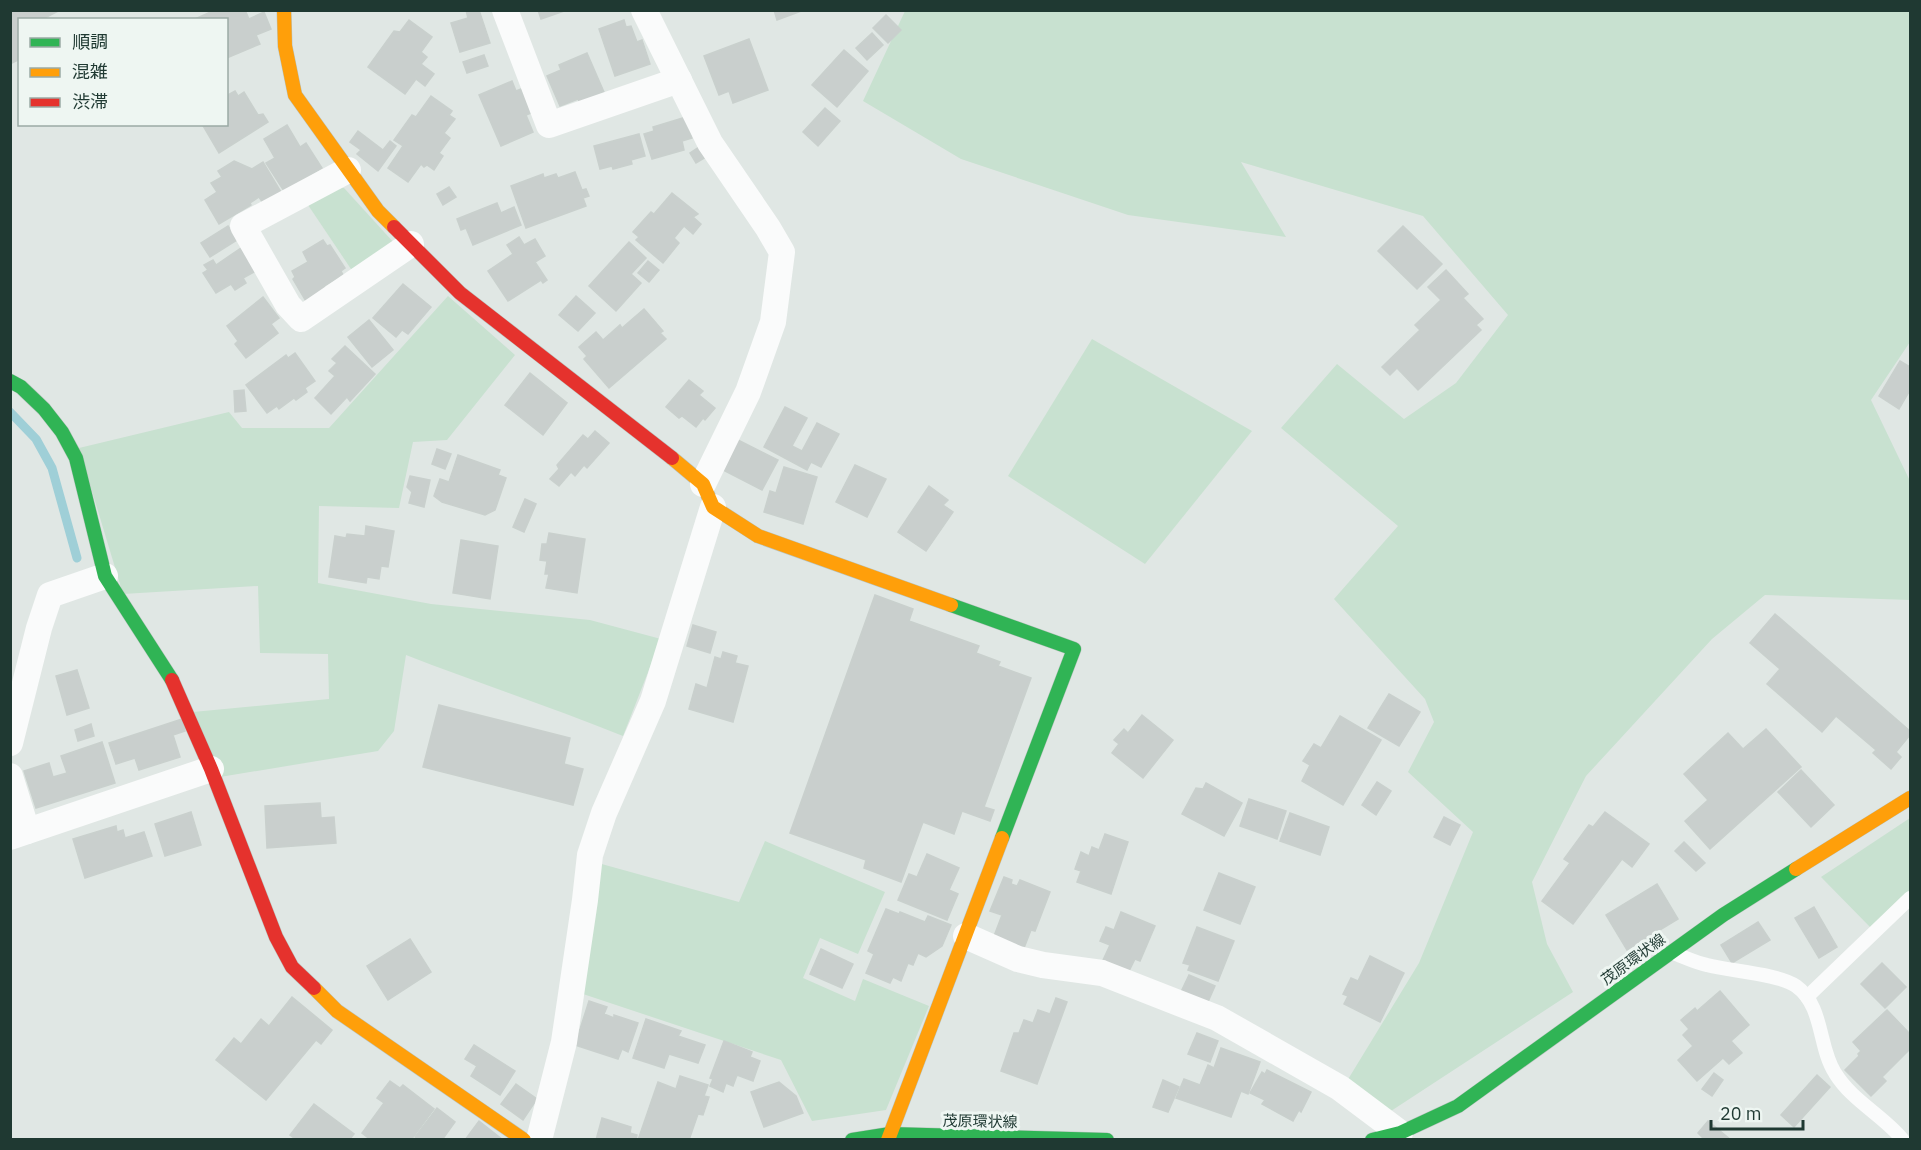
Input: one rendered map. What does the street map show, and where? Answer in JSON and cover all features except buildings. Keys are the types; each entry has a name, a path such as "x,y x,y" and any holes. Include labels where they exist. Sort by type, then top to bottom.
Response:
{"street":[{"path":"284,10 285,46 295,95 378,211 460,293 694,475 708,496 758,536 1074,649 889,1137"},
{"path":"505,10 549,125 679,80"},
{"path":"539,1140 564,1042 590,855 604,813 653,701 708,496 773,322 782,252 710,143 644,10"},
{"path":"348,170 243,226 288,305 302,319 411,244"},
{"path":"10,381 21,387 44,409 62,432 76,458 105,576 171,678 211,769 276,937 292,967 337,1011 524,1140"},
{"path":"10,743 39,628 50,595 105,576"},
{"path":"10,776 19,834 211,769"},
{"name":"茂原環状線","path":"1372,1140 1400,1133 1458,1106 1723,915 1911,798"},
{"path":"966,936 1018,959 1043,965 1102,973 1217,1018 1340,1088 1400,1133"},
{"name":"茂原環状線","path":"852,1140 889,1137 1107,1140"}],"lane":[{"path":"1807,997 1911,898"},
{"path":"1671,952 1706,965 1764,975 1795,985 1807,997 1819,1023 1826,1055 1835,1074 1857,1099 1903,1140"}],"green space":[{"path":"905,11 1910,11 1910,342 1871,400 1910,481 1910,600 1765,595 1712,639 1586,776 1532,882 1547,944 1573,992 1391,1111 1347,1081 1419,963 1473,832 1408,772 1434,722 1425,699 1334,599 1398,526 1281,428 1337,364 1404,419 1456,383 1508,315 1423,216 1241,162 1286,237 1128,215 961,159 863,101"},
{"path":"333,186 344,188 395,244 353,272 306,202"},
{"path":"448,296 515,355 447,440 413,442 399,508 319,506 318,583 431,604 590,620 661,639 623,736 406,655 394,731 378,751 220,777 193,712 329,699 328,654 260,653 258,586 123,594 79,448 229,412 242,428 329,428"},
{"path":"1092,339 1252,431 1145,564 1008,476"},
{"path":"1910,818 1910,890 1871,928 1821,877"},
{"path":"765,841 885,892 858,954 820,938 803,978 855,1001 863,979 929,1006 886,1110 812,1121 781,1060 580,993 598,863 739,902"}],"waterway":[{"path":"10,412 36,439 52,468 77,558"}],"traffic: fast":[{"path":"10,381 21,387 44,409 62,432 76,458 105,576 172,680"},
{"path":"951,605 1074,649 1002,838"},
{"path":"1372,1140 1400,1133 1458,1106 1723,915 1796,869"},
{"path":"852,1140 890,1134 1107,1140"}],"traffic: slow":[{"path":"284,10 285,46 295,95 378,211 394,227"},
{"path":"672,458 703,484 713,507 758,536 951,605"},
{"path":"1796,869 1910,798"},
{"path":"888,1140 1002,838"},
{"path":"314,988 337,1011 524,1140"}],"traffic: jam":[{"path":"394,227 460,293 672,458"},
{"path":"172,680 211,769 276,937 292,967 314,988"}]}
